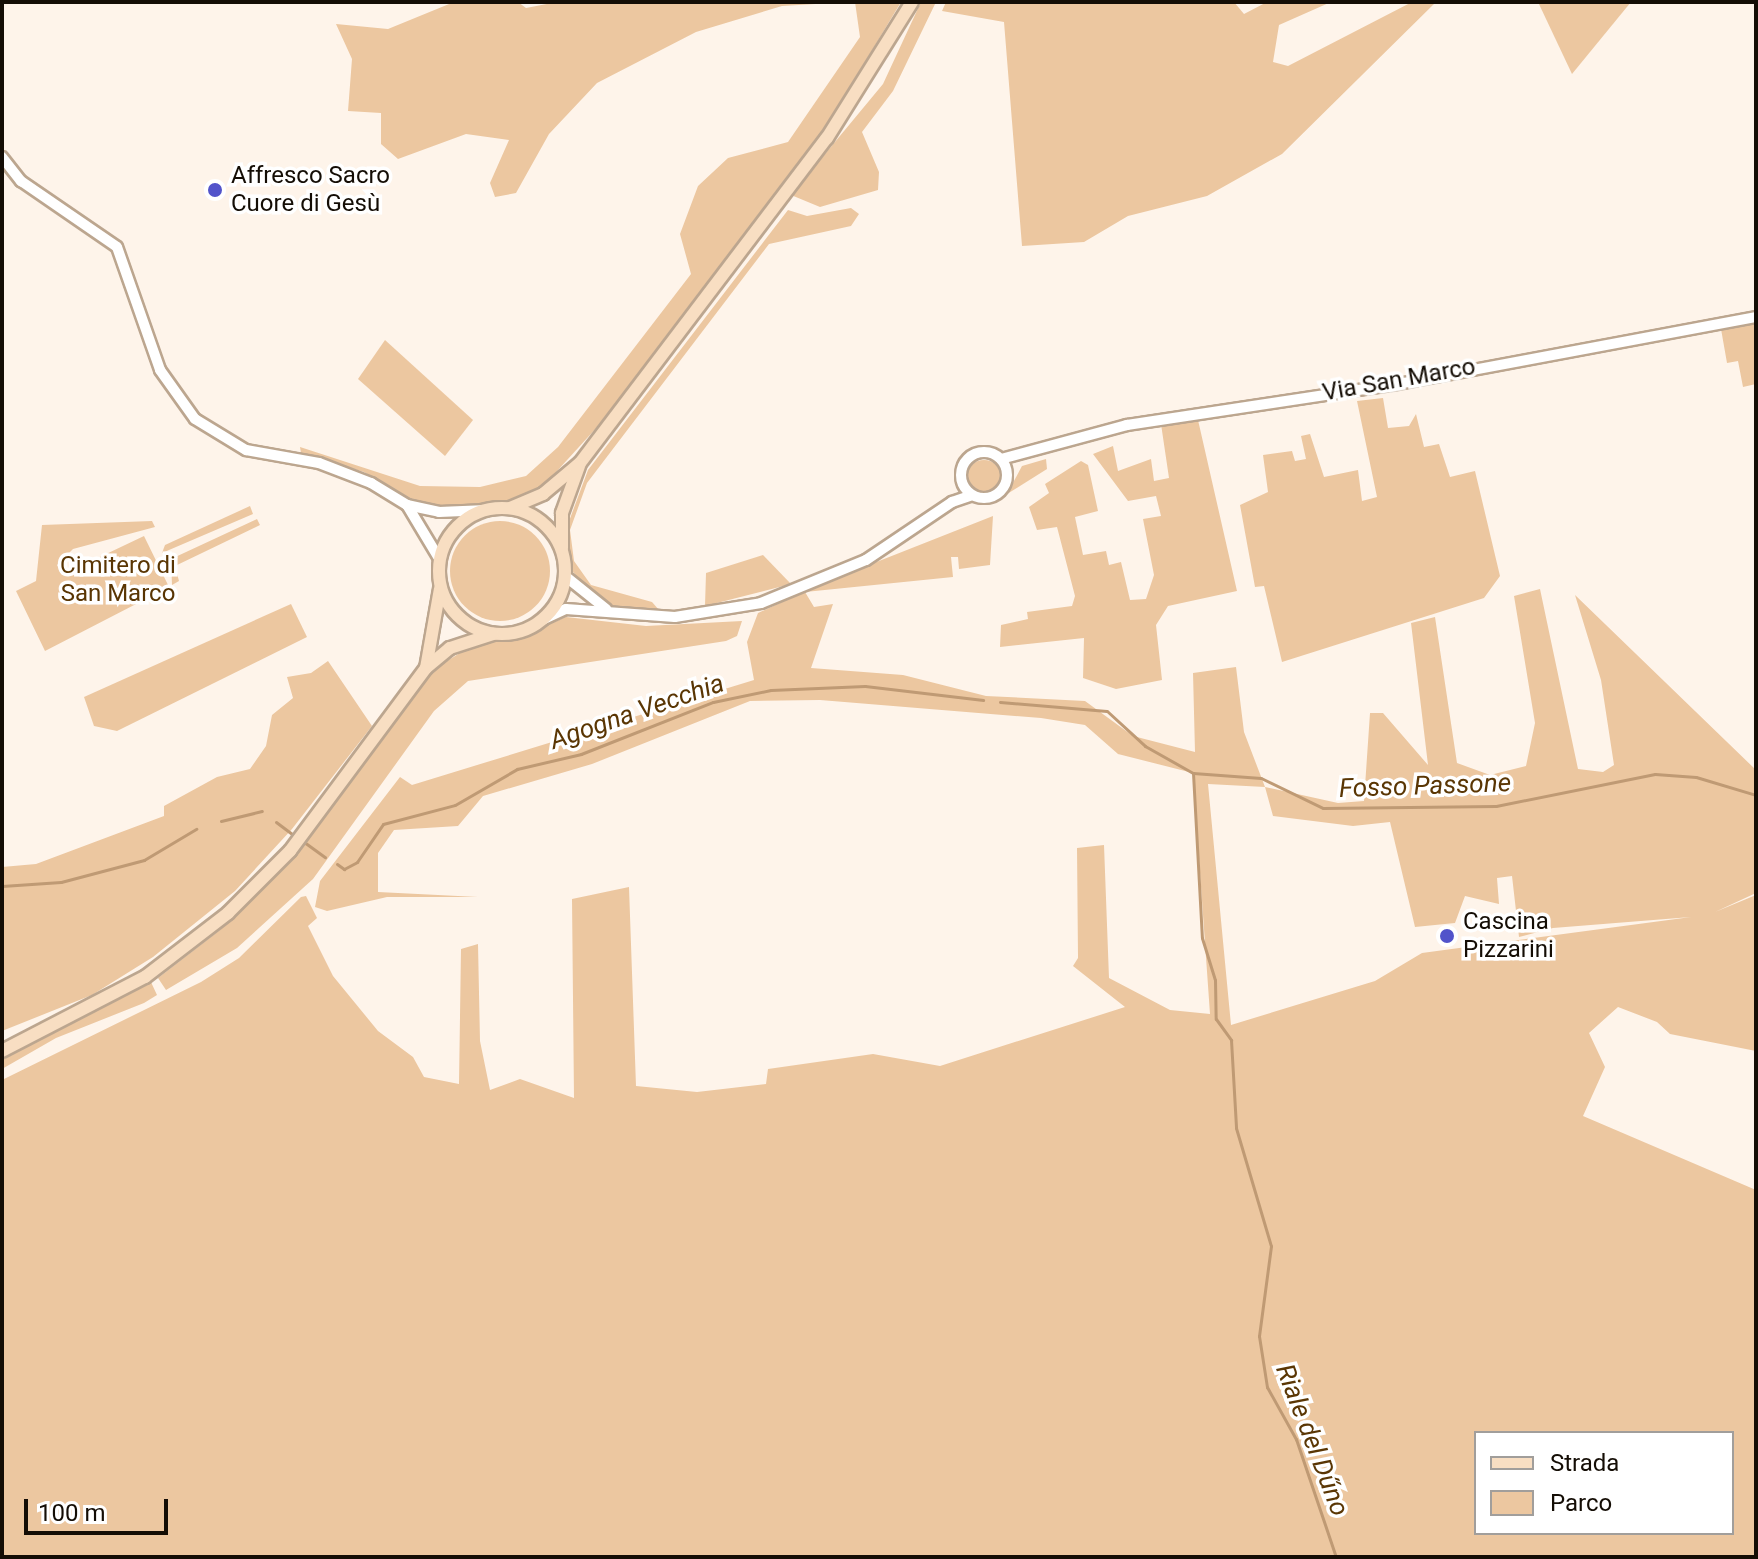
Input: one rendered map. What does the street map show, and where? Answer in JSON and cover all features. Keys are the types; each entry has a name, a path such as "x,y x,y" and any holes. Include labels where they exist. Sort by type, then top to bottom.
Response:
{"main road":[{"path":"426,668 437,629 440,560 456,528 487,510 510,508 543,494 580,463 827,138 912,2"},
{"path":"2,1051 145,977 228,913 290,851 426,668 450,648 542,620 565,576 562,513 580,463"},
{"path":"510,508 542,522 562,551"},
{"path":"440,585 459,618 493,634"}],"street":[{"path":"2,157 21,181 117,247 160,370 200,423 246,450 344,471 407,505 439,512 487,510"},
{"name":"Via San Marco","path":"1001,459 1044,450 1127,425 1393,385 1756,317"},
{"name":"Via San Marco","path":"1007,478 1044,450"},
{"path":"542,620 566,609 675,617 761,603 866,560 952,502 972,495 993,497 1007,478 1001,459 975,454 964,465 962,481 952,502"},
{"path":"962,481 972,495"},
{"path":"407,505 440,560"},
{"path":"565,576 607,610"}],"green space":[{"path":"454,2 518,2 526,8 557,2 849,2 782,6 696,32 597,83 549,134 516,193 495,197 490,183 509,140 466,134 398,159 381,144 381,113 348,111 352,59 336,24 388,29"},
{"path":"855,2 901,2 831,119 599,425 547,482 521,498 471,508 421,506 364,472 301,453 300,447 420,486 480,487 526,476 558,447 691,274 680,234 698,186 728,158 788,142 860,37"},
{"path":"921,2 936,2 893,91 862,132 879,172 878,190 820,207 791,195 883,84"},
{"path":"946,2 1234,2 1244,14 1267,2 1331,2 1279,25 1273,62 1288,66 1412,2 1436,2 1282,154 1207,196 1128,216 1084,242 1022,246 1004,22 942,11"},
{"path":"1538,2 1631,2 1572,74"},
{"path":"851,208 859,214 851,226 769,244 587,483 570,530 574,561 591,585 652,602 659,610 611,606 588,592 568,565 565,532 588,470 788,210 807,216"},
{"path":"1756,323 1756,384 1743,387 1738,361 1727,363 1721,329"},
{"path":"385,340 473,420 445,456 358,379"},
{"path":"1383,398 1388,428 1409,426 1416,414 1424,447 1439,444 1450,477 1475,471 1500,576 1484,598 1282,662 1264,586 1255,587 1240,505 1268,492 1263,455 1292,451 1295,461 1306,459 1301,436 1310,434 1324,477 1358,470 1362,501 1377,497 1357,401"},
{"path":"1198,420 1237,591 1168,606 1156,625 1162,680 1116,689 1083,678 1084,638 1000,647 1001,625 1028,619 1027,612 1072,606 1075,596 1057,527 1037,530 1029,507 1049,493 1045,484 1081,461 1088,465 1098,511 1075,517 1083,555 1106,551 1109,565 1121,562 1130,600 1146,599 1154,575 1143,519 1161,516 1156,496 1128,501 1093,454 1113,446 1118,471 1151,459 1154,481 1169,478 1161,424"},
{"path":"1046,459 1047,469 1007,494 1022,466"},
{"path":"984,460 996,465 1001,477 996,489 984,494 972,489 967,477 972,465"},
{"path":"250,506 253,514 162,553 165,545"},
{"path":"993,516 990,565 959,569 958,557 951,557 953,577 805,592 814,607 833,604 811,668 903,675 986,696 1085,701 1133,736 1195,752 1193,673 1236,667 1244,732 1265,787 1338,803 1364,801 1370,713 1383,713 1428,765 1411,623 1435,617 1457,763 1490,775 1526,766 1535,723 1514,596 1540,589 1578,769 1603,772 1614,765 1601,680 1575,595 1756,770 1756,893 1715,912 1756,895 1756,1051 1670,1034 1657,1022 1618,1007 1589,1033 1605,1067 1583,1116 1756,1190 1756,1557 2,1557 2,1080 201,982 239,958 301,897 306,896 317,918 308,926 333,976 378,1031 413,1057 424,1077 459,1084 461,949 478,944 480,1041 490,1090 520,1079 574,1098 572,899 629,887 636,1086 697,1092 766,1084 768,1069 873,1054 940,1066 1125,1007 1073,966 1078,958 1077,848 1104,845 1109,978 1170,1010 1210,1014 1193,773 1118,754 1085,725 1041,718 820,700 750,701 592,764 483,796 458,826 394,830 378,853 378,892 478,897 387,897 327,911 315,907 320,881 400,777 412,785 754,680 747,642 758,613 804,592","holes":["1208,784 1265,787 1273,816 1353,826 1390,822 1415,927 1455,923 1465,896 1499,904 1497,878 1512,876 1519,937 1553,928 1691,917 1422,953 1375,981 1231,1025"]},
{"path":"257,519 260,525 175,566 179,581 172,585 171,559"},
{"name":"Cimitero di San Marco","path":"152,521 155,527 73,549 57,565 62,575 144,536 169,587 45,651 16,591 36,581 42,525"},
{"path":"500,521 519,525 535,536 546,552 550,571 546,590 535,606 519,617 500,621 481,617 465,606 454,590 450,571 454,552 465,536 481,525"},
{"path":"763,555 791,584 705,606 706,573"},
{"path":"291,604 307,637 117,731 94,726 84,697"},
{"path":"566,617 646,626 742,621 737,636 726,641 468,681 434,711 313,879 237,948 166,990 158,978 220,930 288,861 436,668 471,646 518,638"},
{"path":"328,661 372,726 292,829 235,891 153,957 92,995 2,1031 2,867 36,864 164,816 164,806 217,777 250,769 266,746 272,715 293,698 287,677 311,673"},
{"path":"150,980 157,995 144,1003 56,1038 2,1069 2,1060"}],"waterway":[{"name":"Agogna Vecchia","path":"337,864 344,869 357,862 383,824 455,805 517,769 581,754 713,702 771,690 865,686 983,700"},
{"name":"Fosso Passone","path":"1000,702 1107,711 1145,746 1193,773 1261,778 1323,808 1496,806 1655,774 1696,777 1756,795"},
{"name":"Riale del Dűno","path":"1193,773 1202,938 1215,980 1216,1019 1231,1040 1236,1128 1271,1246 1259,1336 1267,1387 1296,1439 1336,1557"},
{"name":"Agogna Vecchia","path":"221,821 262,811"},
{"name":"Agogna Vecchia","path":"276,822 292,834"},
{"name":"Agogna Vecchia","path":"2,886 61,882 144,860 196,829"},
{"name":"Agogna Vecchia","path":"304,842 325,857"}],"place":[{"name":"Affresco Sacro Cuore di Gesù","path":"215,190"},
{"name":"Cascina Pizzarini","path":"1447,936"}]}
